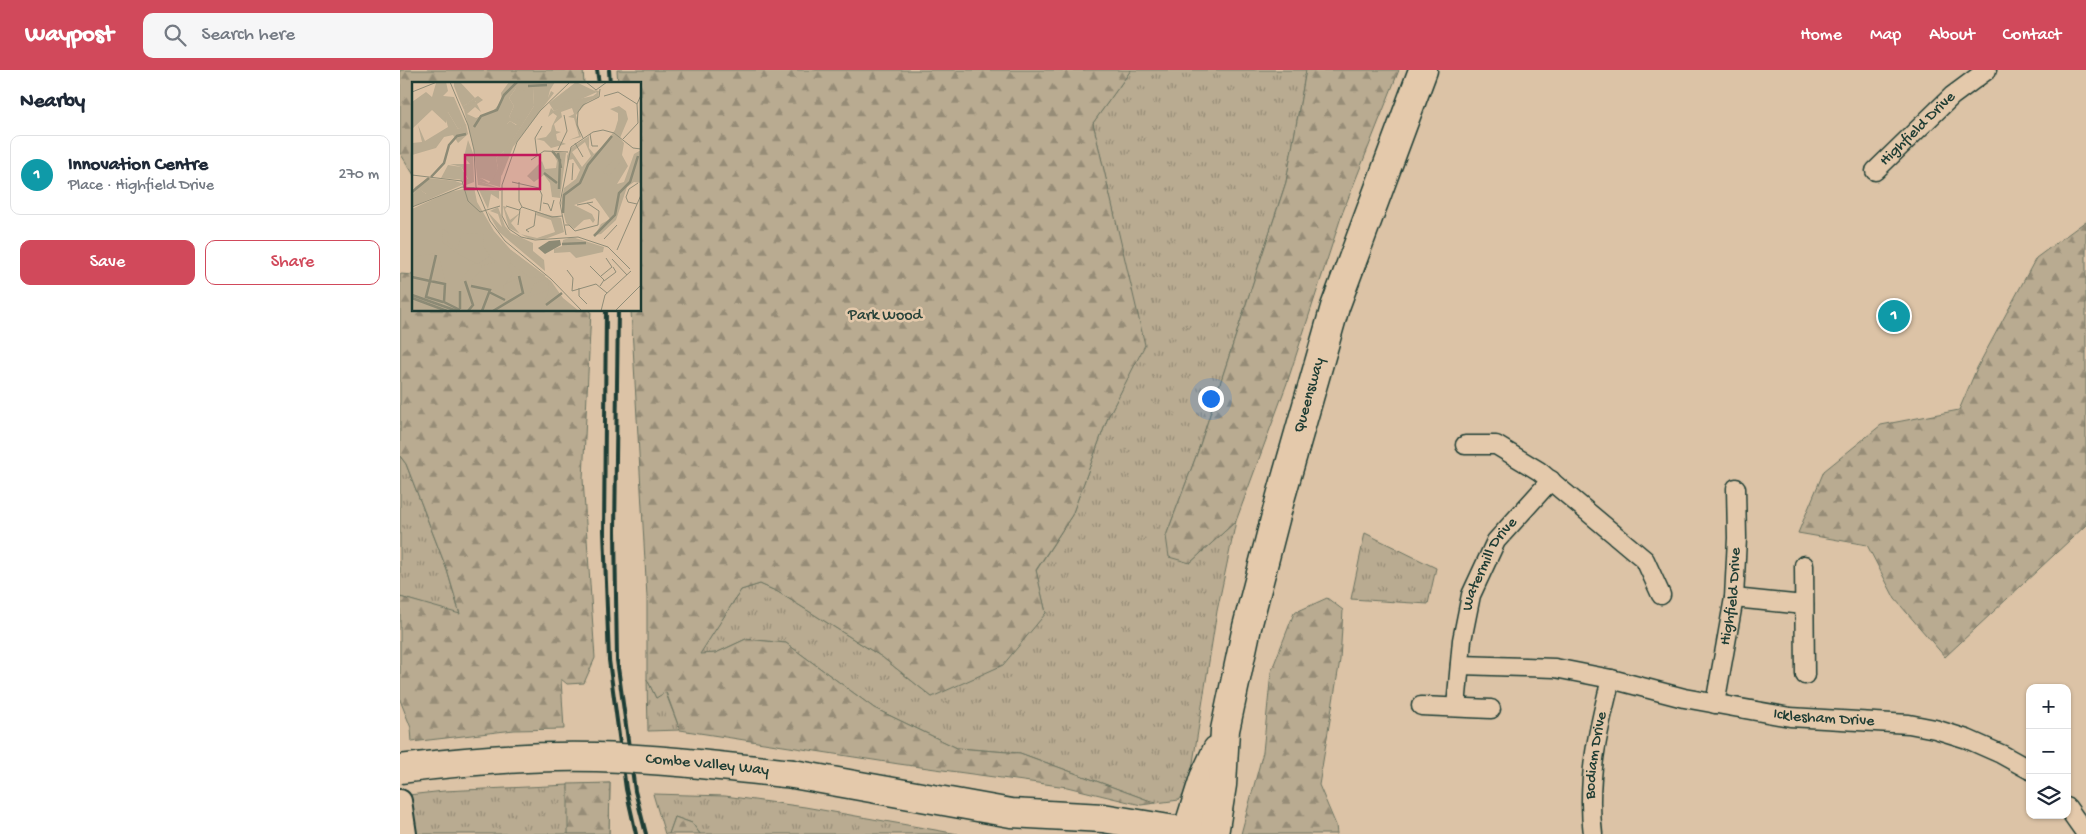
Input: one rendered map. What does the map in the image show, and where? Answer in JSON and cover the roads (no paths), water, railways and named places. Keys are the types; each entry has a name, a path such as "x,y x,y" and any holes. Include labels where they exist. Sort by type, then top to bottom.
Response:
{"main road":[{"name":"Queensway","path":"1214,834 1222,786 1225,730 1247,628 1281,496 1335,307 1423,70"},
{"name":"Queensway","path":"1187,832 1204,778 1225,730"},
{"name":"Combe Valley Way","path":"400,769 532,758 595,757 658,760 793,774 1011,813 1103,818 1187,832"},
{"name":"Combe Valley Way","path":"1011,813 1072,834"}],"street":[{"name":"Highfield Drive","path":"1875,171 1952,96 1987,70"},
{"path":"1465,445 1496,445 1551,480 1645,560 1660,595"},
{"name":"Watermill Drive","path":"1456,707 1462,640 1471,595 1496,541 1551,480"},
{"name":"Highfield Drive","path":"1715,704 1734,598 1737,538 1736,488"},
{"path":"1804,565 1804,605 1810,665"},
{"path":"1734,598 1804,605"},
{"path":"1460,665 1555,668 1611,679"},
{"name":"Icklesham Drive","path":"1611,679 1684,698 1790,717 1909,724 1935,729 1966,739 2001,754 2026,768"},
{"name":"Bodiam Drive","path":"1593,834 1589,808 1595,745 1611,679"},
{"path":"1421,706 1491,709"},
{"path":"400,801 405,834"},
{"path":"2071,814 2085,833"}],"railway":[{"path":"597,70 599,82"},
{"path":"609,70 610,82"},
{"path":"606,311 604,531 609,660 626,789 636,834"},
{"path":"618,311 615,531 617,660 635,791 646,834"}],"place":[{"name":"Innovation Centre","path":"1894,316"}],"park label":[{"name":"Park Wood","path":"885,316"}]}
